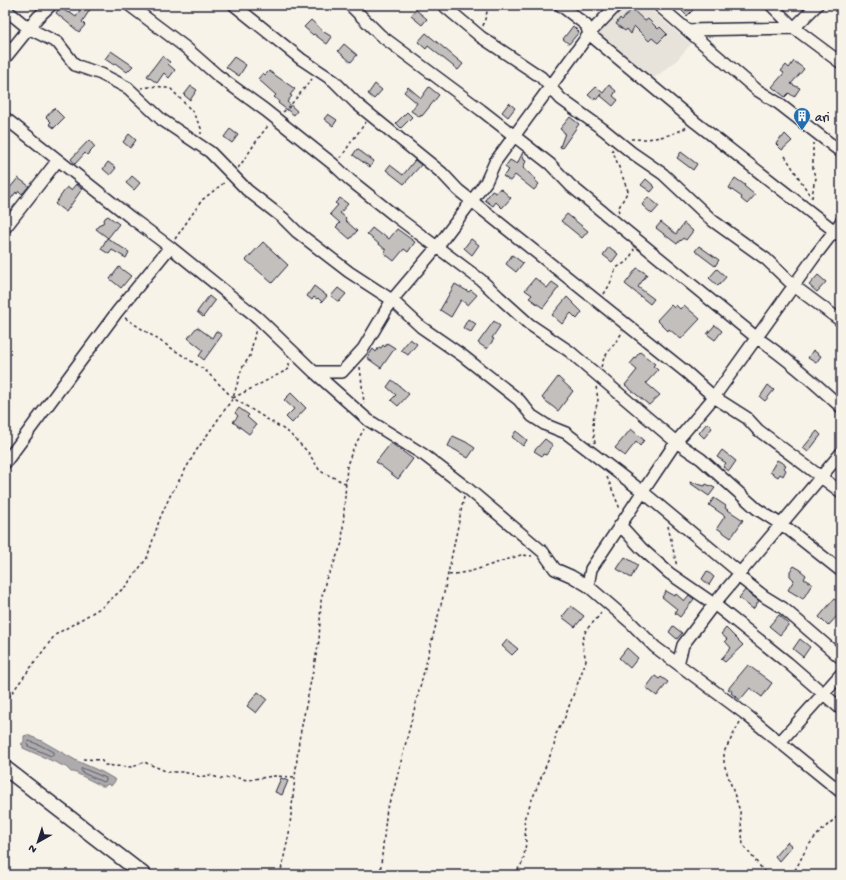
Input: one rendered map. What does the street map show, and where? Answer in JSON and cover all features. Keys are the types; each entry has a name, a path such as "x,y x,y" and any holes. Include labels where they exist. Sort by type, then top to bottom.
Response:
{"main road":[{"path":"5,768 144,875"}],"street":[{"path":"5,58 28,28 51,5"},
{"path":"128,5 185,48 217,75 276,118 333,164 350,180 481,280 529,324 569,351 676,442 701,459 757,509 788,530 841,571"},
{"path":"234,5 301,59 334,81 356,104 436,168 458,190 628,325 714,397 747,418 758,430 841,492"},
{"path":"350,5 380,35 550,164 571,186 757,338 777,351 841,407"},
{"path":"443,5 481,37 541,77 551,86 561,99 613,137 630,152 663,174 713,221 766,259 794,286 841,321"},
{"path":"560,5 586,25 589,34 695,122 839,230 794,286 714,397 676,442 591,569 588,586"},
{"path":"314,372 342,372 363,348 392,300 437,247 486,182 495,162 589,34 617,5"},
{"path":"658,5 757,90 778,102 841,152"},
{"path":"771,5 794,28 841,63"},
{"path":"5,10 28,28 58,43 74,65 101,74 128,88 162,120 210,152 247,190 349,272 392,300 421,327 463,356 519,400 532,416 546,425 566,433 643,492 765,597 783,608 841,658"},
{"path":"687,30 794,28"},
{"path":"5,118 258,318 314,372 368,420 424,455 466,488 543,552 555,569 588,586 655,647 744,713 841,792"},
{"path":"7,222 58,160"},
{"path":"5,463 117,312 170,247"},
{"path":"678,664 684,644 714,604 841,453"},
{"path":"620,524 641,548 788,663 841,709"},
{"path":"780,742 841,674"}],"path":[{"path":"481,37 489,5"},
{"path":"170,247 202,200 233,175 262,133 288,108 318,71"},
{"path":"128,88 157,86 171,89 192,111 201,128 201,146"},
{"path":"333,164 343,155 370,116"},
{"path":"613,137 634,139 658,138 681,130 695,122"},
{"path":"785,156 812,198 816,179 813,170 812,158 815,132"},
{"path":"117,312 204,370 233,398 288,432 308,452 320,471 347,484"},
{"path":"5,702 56,635 102,607 126,586 147,558 160,518 170,496 196,452 233,398 242,368 250,356 258,318"},
{"path":"620,524 621,511 594,438 593,420 598,400 596,386 604,358 617,338 628,325"},
{"path":"233,398 289,369 289,348"},
{"path":"280,875 289,834 299,740 319,642 321,601 326,579 342,543 347,484 347,465 353,449 368,420 363,400 360,366"},
{"path":"380,874 387,808 393,793 448,575 466,488"},
{"path":"664,510 676,557 679,579"},
{"path":"448,575 472,571 521,555 546,556"},
{"path":"514,875 523,862 526,843 524,820 554,746 556,734 565,717 586,661 582,642 586,630 600,615 602,599"},
{"path":"744,713 724,752 724,764 740,811 743,845 767,875"},
{"path":"83,759 100,760 105,765 133,767 144,762 168,772 182,772 200,777 209,775 222,779 233,777 247,780 274,776 295,777"},
{"path":"791,875 798,866 804,852 827,825 841,814"}],"shaded area":[{"path":"621,5 645,5 691,44 675,62 653,79 646,79 595,35"}],"water":[{"path":"27,735 42,741 77,761 116,780 111,786 108,784 102,786 74,772 71,772 66,767 23,748 23,745 21,744 24,742 24,736"}],"building":[{"path":"83,5 87,5 91,8 82,22 85,25 79,32 56,13 60,7 76,17"},
{"path":"676,5 698,5 687,16"},
{"path":"632,9 645,21 648,19 658,29 660,27 667,34 658,43 652,38 649,41 634,26 631,34 627,29 625,31 616,24 620,18 622,20"},
{"path":"416,10 427,19 422,25 411,16"},
{"path":"311,20 332,37 327,44 304,27"},
{"path":"573,26 579,32 569,44 563,39"},
{"path":"426,33 463,64 458,70 428,46 426,49 418,42"},
{"path":"344,44 357,55 351,62 338,51"},
{"path":"111,51 133,66 127,72 115,63 114,65 105,59"},
{"path":"162,56 170,62 168,64 175,70 169,78 164,73 157,83 147,76"},
{"path":"234,57 246,65 239,76 226,67"},
{"path":"794,61 804,69 791,84 800,88 794,97 789,93 785,97 772,87 784,73 781,71 786,65 789,68"},
{"path":"269,71 295,89 287,102 297,111 294,115 278,103 279,101 274,97 276,95 258,79 263,73 265,75"},
{"path":"375,84 382,90 374,99 368,94"},
{"path":"609,85 616,91 613,96 618,100 613,106 601,96 602,94 597,100 595,98 594,100 588,95 596,87 603,93"},
{"path":"191,86 197,90 190,100 184,95"},
{"path":"408,87 421,98 429,87 439,95 420,117 411,111 417,103 404,92"},
{"path":"509,103 515,108 508,117 502,112"},
{"path":"54,108 64,118 54,128 49,124 51,122 46,117"},
{"path":"407,112 412,117 401,128 396,123"},
{"path":"328,114 337,120 333,126 324,119"},
{"path":"570,117 579,124 562,148 560,147 565,133 560,129"},
{"path":"230,129 238,135 232,143 224,137"},
{"path":"129,134 136,140 130,148 123,142"},
{"path":"785,134 792,141 782,150 776,144"},
{"path":"89,140 95,147 87,155 85,153 75,164 71,159"},
{"path":"357,149 374,161 370,167 353,155"},
{"path":"523,152 524,160 526,161 523,168 536,179 535,180 539,184 534,190 515,175 510,181 503,176 509,170 505,167 510,160 517,164"},
{"path":"681,152 697,164 693,170 677,158"},
{"path":"415,160 421,165 404,184 386,170 390,165 403,175"},
{"path":"108,162 116,168 110,175 103,169"},
{"path":"132,176 140,183 134,190 126,183"},
{"path":"18,178 29,186 22,194 19,191 17,194 16,192 5,207 5,194"},
{"path":"735,178 755,195 747,204 741,199 742,197 729,188"},
{"path":"646,179 655,187 651,192 641,185"},
{"path":"76,184 82,189 66,212 55,204 67,187 71,190"},
{"path":"500,188 511,198 502,208 496,202 493,206 485,200 492,191 496,193"},
{"path":"648,197 659,206 652,214 642,205"},
{"path":"340,198 348,204 340,213 357,231 350,239 336,227 340,223 330,214 338,205 335,203"},
{"path":"567,214 588,231 582,238 561,221"},
{"path":"108,216 119,224 108,238 96,229"},
{"path":"661,222 676,234 684,223 693,231 686,240 683,238 677,244 656,228"},
{"path":"372,228 381,235 382,233 389,239 397,229 415,242 408,252 404,249 394,261 384,253 386,250 367,234"},
{"path":"107,238 129,252 126,258 112,250 109,254 101,249"},
{"path":"471,239 479,245 472,255 464,248"},
{"path":"263,242 288,265 272,283 246,260"},
{"path":"699,246 719,260 715,266 695,251"},
{"path":"609,247 618,254 612,262 603,255"},
{"path":"512,255 523,263 516,272 506,264"},
{"path":"119,267 131,276 121,288 110,279"},
{"path":"637,268 647,274 638,287 654,299 650,304 625,284"},
{"path":"717,269 726,277 718,286 709,278"},
{"path":"818,275 826,282 817,292 809,285"},
{"path":"535,278 547,288 552,282 559,287 543,308 529,298 532,295 525,290"},
{"path":"455,284 469,292 471,290 477,295 468,305 461,300 451,317 440,310"},
{"path":"314,286 327,296 322,302 318,298 317,299 314,297 312,300 307,296"},
{"path":"338,288 346,294 339,302 331,296"},
{"path":"209,296 215,301 203,317 197,312"},
{"path":"567,297 582,312 577,319 571,313 562,324 552,315"},
{"path":"671,305 674,308 676,305 680,309 684,305 700,319 681,339 669,329 668,331 657,320"},
{"path":"468,319 476,324 471,332 463,328"},
{"path":"494,321 500,326 487,349 478,343"},
{"path":"715,325 722,331 715,340 707,334"},
{"path":"197,327 212,338 216,331 222,335 204,360 199,356 203,350 188,338"},
{"path":"410,339 417,344 408,355 401,350"},
{"path":"387,343 395,348 381,368 367,358 373,349 376,352 379,347 381,348 383,345 385,347"},
{"path":"813,350 821,356 816,363 808,358"},
{"path":"640,352 655,364 653,366 658,370 646,383 660,395 649,405 625,385 637,370 630,364"},
{"path":"558,377 573,391 558,411 542,398"},
{"path":"392,380 409,394 398,406 391,400 396,395 387,387"},
{"path":"768,385 774,390 765,401 760,397"},
{"path":"291,393 306,408 292,423 286,417 294,409 284,400"},
{"path":"239,408 249,415 247,417 256,425 249,434 233,422 238,416 235,413"},
{"path":"707,423 712,428 704,438 699,433"},
{"path":"631,429 644,440 640,446 636,442 625,456 615,448"},
{"path":"516,431 527,440 523,446 512,437"},
{"path":"817,431 821,435 808,452 803,448"},
{"path":"453,436 475,448 468,458 448,446"},
{"path":"545,439 553,445 546,455 543,454 542,456 534,451"},
{"path":"391,443 413,459 398,479 376,462"},
{"path":"722,450 736,461 729,471 723,467 726,463 717,457"},
{"path":"777,460 786,465 784,468 786,470 783,476 780,474 778,477 770,472"},
{"path":"690,482 705,486 706,484 715,488 709,496"},
{"path":"714,498 726,506 725,508 743,520 731,538 717,528 725,516 709,505"},
{"path":"625,557 638,565 631,578 617,569"},
{"path":"794,566 806,575 804,579 812,584 803,599 788,590 794,580 790,576 790,571"},
{"path":"707,571 714,577 709,585 702,579"},
{"path":"745,590 759,601 753,609 739,598"},
{"path":"666,591 675,596 676,594 684,601 689,595 694,599 680,617 675,613 677,609 662,597"},
{"path":"834,599 841,604 841,619 837,616 828,626 819,617"},
{"path":"571,606 584,616 575,627 562,617"},
{"path":"779,615 789,624 780,635 769,626"},
{"path":"673,626 682,633 677,639 669,632"},
{"path":"726,628 743,645 725,662 721,659 731,648 725,641 727,639 721,634"},
{"path":"800,639 810,647 803,657 793,649"},
{"path":"507,640 518,649 512,655 502,646"},
{"path":"627,648 638,658 630,668 619,658"},
{"path":"748,665 772,683 762,697 750,688 740,700 731,693 732,691 728,689"},
{"path":"655,676 659,679 661,677 668,682 657,696 646,688"},
{"path":"258,692 267,699 256,713 247,706"},
{"path":"281,778 288,781 282,795 275,792"},
{"path":"787,842 792,846 779,861 775,856"}],"place":[{"name":"ari","path":"802,131"}]}
